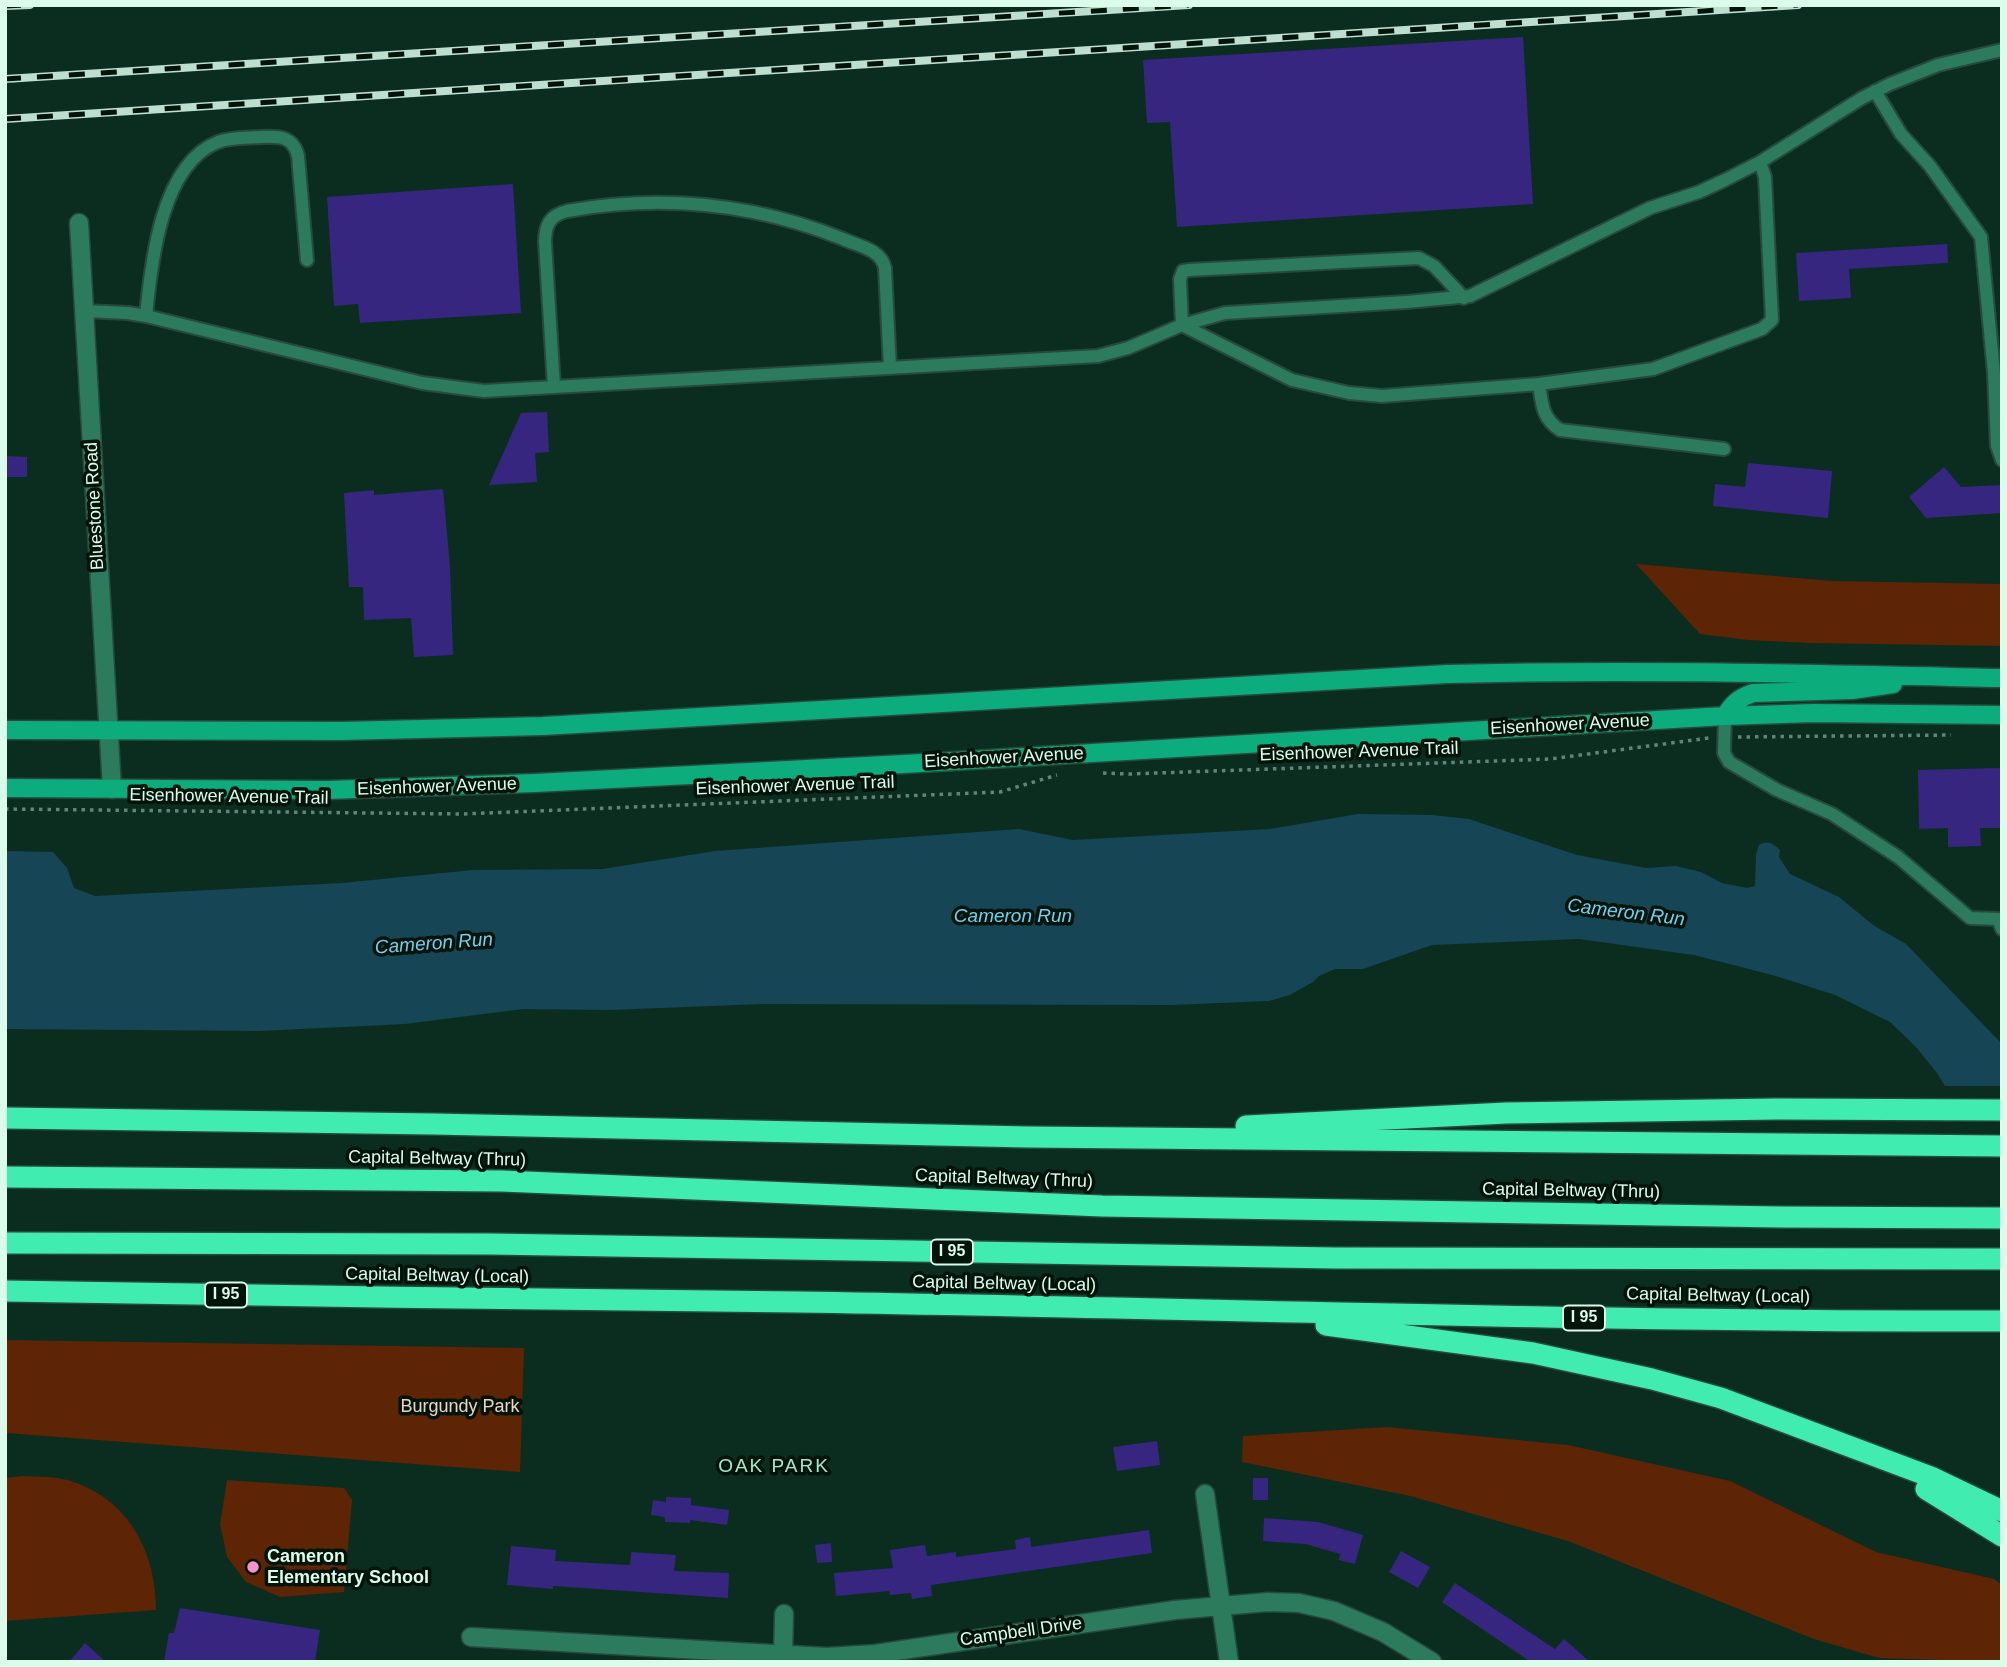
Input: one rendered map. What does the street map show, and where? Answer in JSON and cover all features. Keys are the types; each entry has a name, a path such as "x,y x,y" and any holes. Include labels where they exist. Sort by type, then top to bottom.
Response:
{"highway":[{"path":"1028,1137 1506,1113 1777,1109 2002,1110"},
{"path":"5,1118 407,1123 1028,1137 2002,1146"},
{"name":"Capital Beltway (Thru)","path":"5,1177 502,1181 1102,1206 2002,1218"},
{"name":"I 95","path":"5,1242 491,1244 1335,1258 2002,1259"},
{"name":"Capital Beltway (Local)","path":"5,1291 2002,1321"},
{"path":"1222,1311 1458,1342 1590,1364 1721,1398 1931,1476 2002,1511"},
{"path":"1850,1447 1951,1503 2002,1536"}],"main road":[{"path":"5,730 382,730 557,725 1516,672 1689,671 2002,678"},
{"path":"1725,716 1732,704 1741,697 1754,693 1852,690 1948,677"},
{"name":"Eisenhower Avenue","path":"5,788 327,790 535,783 1725,716 1813,713 2002,715"}],"street":[{"name":"Bluestone Road","path":"79,223 112,789"},
{"path":"1205,1493 1229,1662"},
{"name":"Campbell Drive","path":"471,1637 623,1654 827,1657 875,1654 1175,1610 1268,1602 1299,1603 1334,1611 1383,1632 1432,1662"},
{"path":"783,1655 784,1614"}],"lane":[{"path":"84,311 146,316 435,385 493,391 1098,356 1128,348 1182,325 1225,313 1464,298 1650,208 1713,186 1760,162 1875,91 1938,65 2002,50"},
{"path":"1875,91 1895,126 1930,166 1981,237 1993,359 1997,446 2002,460"},
{"path":"146,316 155,253 176,180 195,157 219,142 275,136 293,143 297,150 300,170 307,260"},
{"path":"1182,325 1287,378 1349,393 1382,396 1539,384 1662,366 1762,329 1772,320 1765,177 1760,162"},
{"path":"554,387 545,242 548,225 558,213 567,211 655,203 711,204 763,212 875,253 884,264 890,368"},
{"path":"1182,325 1180,279 1183,271 1189,270 1419,258 1434,265 1464,298"},
{"path":"1539,384 1550,424 1560,430 1724,449"},
{"path":"1725,716 1724,753 1729,762 1742,772 1832,814 1898,857 1970,918 1998,919 2002,929"}],"path":[{"name":"Eisenhower Avenue Trail","path":"1094,772 1129,775 1550,759 1723,738 1963,735"},
{"name":"Eisenhower Avenue Trail","path":"5,809 463,814 1000,792 1059,774"}],"green space":[{"path":"1636,564 1832,581 2002,584 2002,646 1809,643 1700,634"},
{"name":"Burgundy Park","path":"5,1340 524,1348 520,1472 5,1433"},
{"path":"1387,1427 1568,1445 1730,1481 1876,1552 1994,1579 2002,1585 2002,1662 1879,1658 1814,1639 1568,1541 1410,1496 1242,1462 1243,1436"},
{"path":"23,1476 67,1480 88,1488 122,1513 144,1547 155,1588 156,1610 5,1621 5,1478"},
{"path":"227,1480 344,1488 352,1500 344,1592 280,1597 246,1582 227,1557 220,1524"}],"water":[{"name":"Cameron Run","path":"1358,814 1432,815 1469,819 1577,855 1646,868 1676,866 1701,872 1722,883 1747,888 1755,886 1756,854 1759,845 1772,844 1780,850 1779,857 1790,874 1839,897 1873,925 1906,944 2002,1044 2002,1220 1972,1130 1937,1073 1916,1047 1890,1022 1835,995 1776,976 1694,955 1579,939 1432,945 1363,969 1335,969 1290,995 1269,1001 1171,1005 761,1004 610,1010 523,1009 405,1024 259,1031 5,1029 5,851 53,852 67,868 74,888 95,896 342,883 473,870 603,869 715,851 1019,829 1073,840 1270,829"}],"pier":[{"path":"1941,1086 2002,1086 2002,1223 1995,1215 1969,1131"}],"building":[{"path":"1523,37 1533,204 1177,227 1170,122 1147,123 1143,60"},
{"path":"513,184 521,313 360,323 358,304 334,306 327,197"},
{"path":"1947,244 1948,263 1849,269 1851,298 1799,301 1796,253"},
{"path":"547,412 549,452 535,453 537,482 489,485 521,413"},
{"path":"5,456 27,457 27,477 5,477"},
{"path":"1748,463 1832,471 1828,518 1713,506 1715,484 1745,487"},
{"path":"1944,467 1961,487 2002,485 2002,513 1926,518 1909,497"},
{"path":"443,489 450,567 453,655 414,657 411,618 364,620 363,587 349,587 344,493 374,490 374,495"},
{"path":"2002,768 2002,828 1980,828 1981,846 1948,847 1948,828 1919,829 1918,770"},
{"path":"1157,1441 1160,1465 1117,1471 1113,1447"},
{"path":"1253,1478 1268,1478 1268,1500 1253,1500"},
{"path":"666,1497 691,1498 691,1505 729,1510 727,1525 690,1520 690,1523 665,1522 665,1517 651,1515 653,1500 666,1502"},
{"path":"1264,1518 1318,1522 1363,1535 1355,1564 1339,1560 1340,1554 1306,1544 1263,1541"},
{"path":"1149,1530 1152,1553 931,1585 932,1596 912,1599 911,1593 890,1595 889,1591 836,1596 834,1573 893,1568 890,1550 925,1545 927,1556 956,1552 956,1557 1016,1549 1015,1540 1030,1537 1031,1547"},
{"path":"831,1543 832,1562 817,1563 815,1545"},
{"path":"511,1546 556,1550 555,1561 630,1565 631,1552 676,1555 674,1571 729,1573 728,1598 507,1585"},
{"path":"1401,1551 1430,1567 1418,1588 1389,1572"},
{"path":"1455,1583 1555,1649 1564,1639 1590,1662 1531,1662 1442,1602"},
{"path":"180,1608 320,1630 315,1662 164,1662 169,1633 174,1633"},
{"path":"85,1643 106,1662 69,1662"}],"railway":[{"path":"5,6 30,5"},
{"path":"5,79 1189,5"},
{"path":"5,119 1798,5"}],"place":[{"name":"Cameron Elementary School","path":"253,1567"}],"district":[{"name":"OAK PARK","path":"774,1467"}]}
